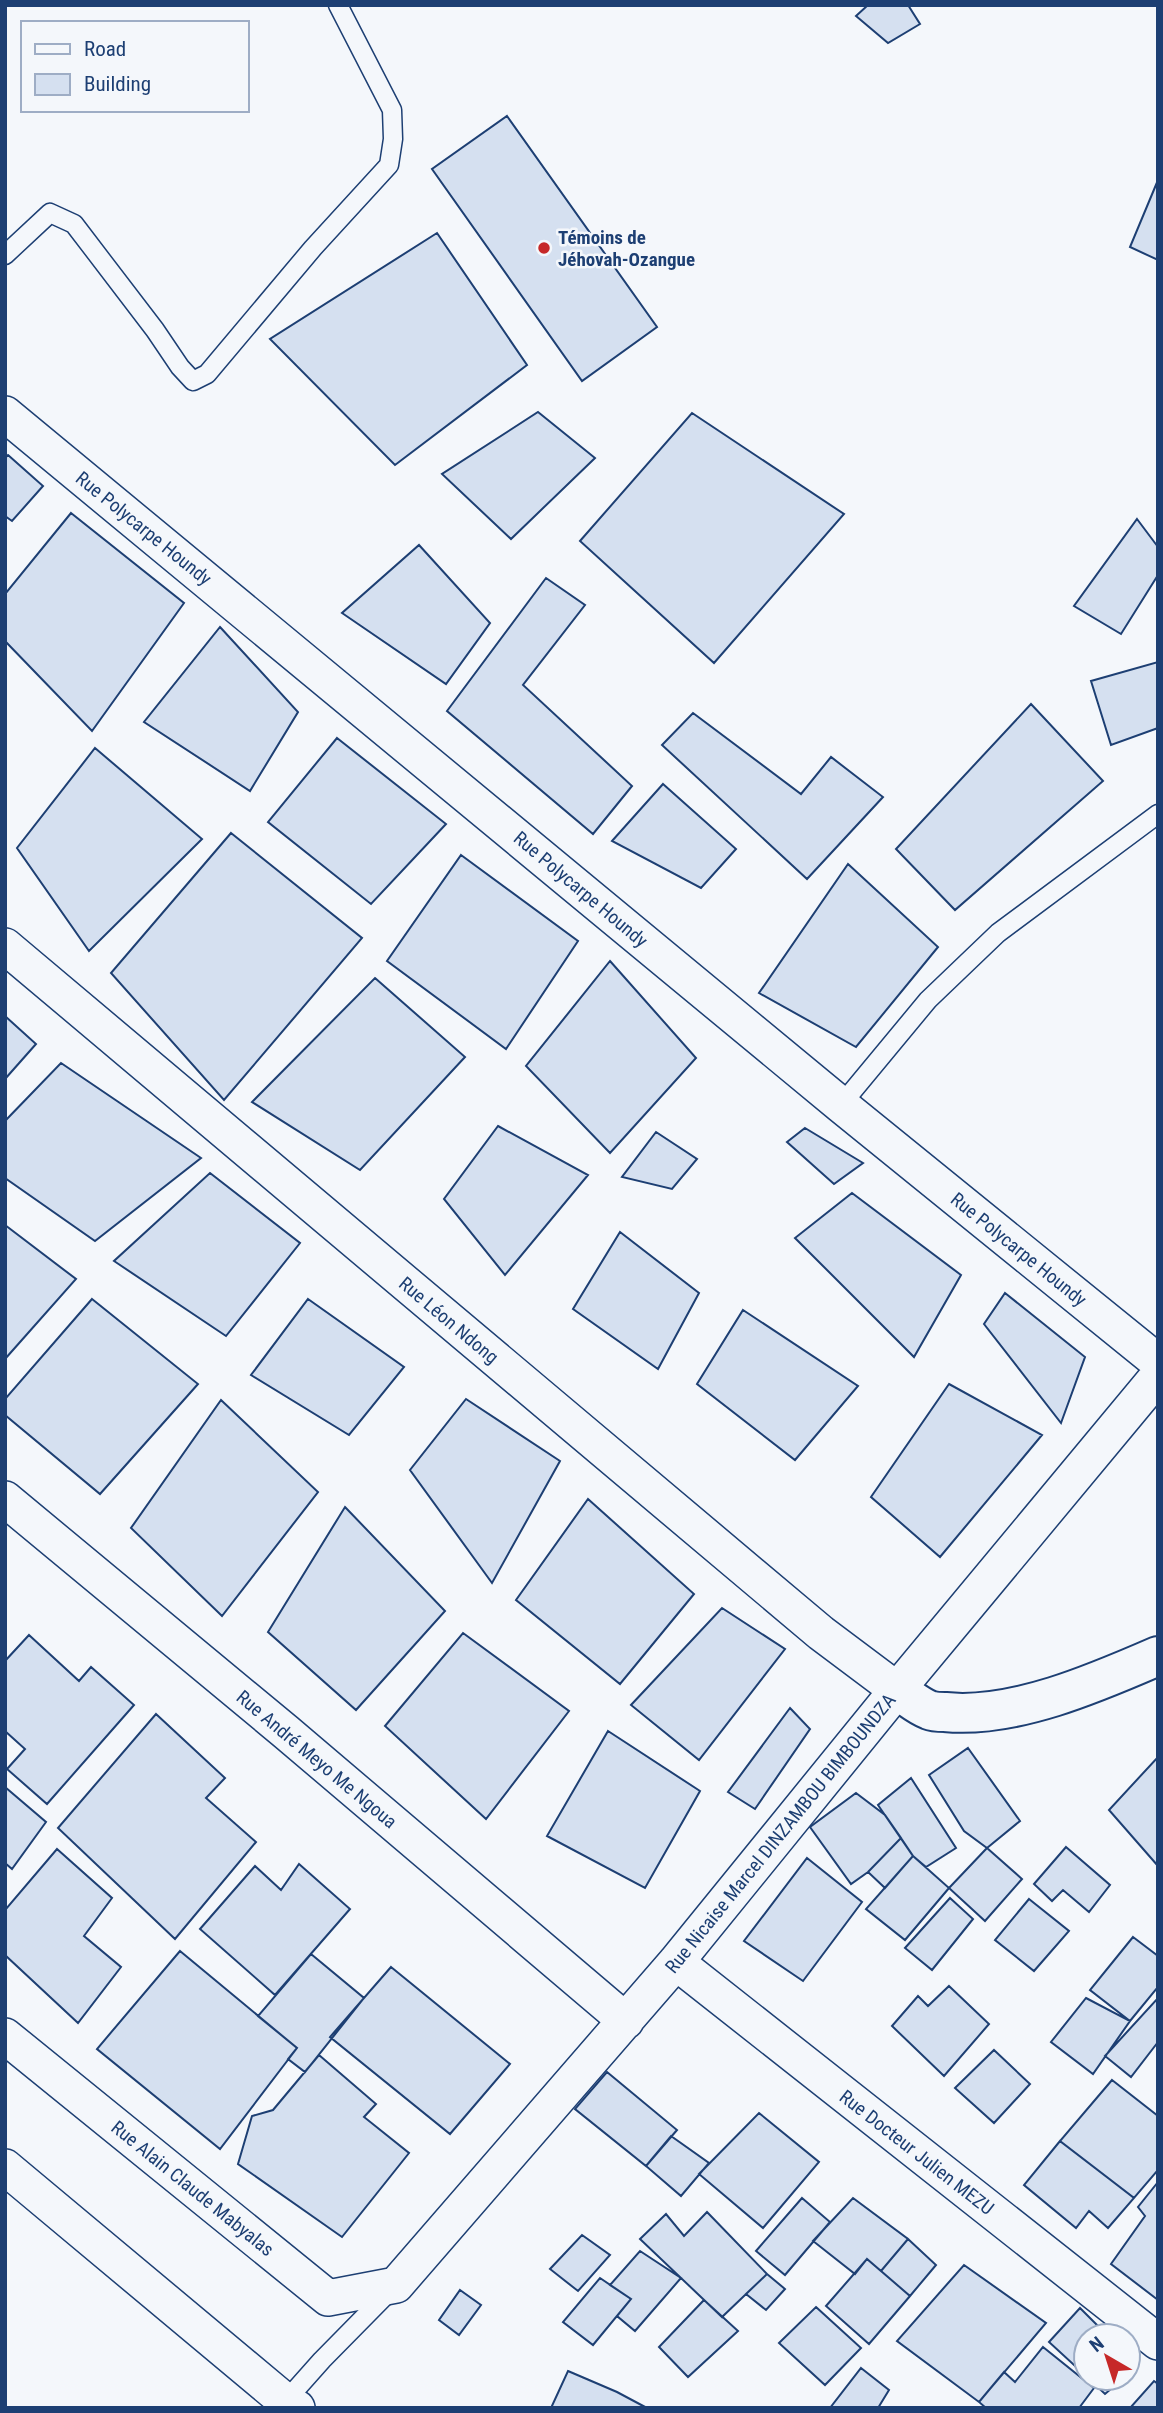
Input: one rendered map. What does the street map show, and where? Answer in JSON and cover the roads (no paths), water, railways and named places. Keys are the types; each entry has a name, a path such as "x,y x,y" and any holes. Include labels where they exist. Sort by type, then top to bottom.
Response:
{"street":[{"name":"Rue Polycarpe Houndy","path":"5,414 841,1105 1158,1362"},
{"name":"Rue Léon Ndong","path":"5,946 821,1633 897,1690"},
{"name":"Rue Nicaise Marcel DINZAMBOU BIMBOUNDZA","path":"396,2285 676,1962 897,1690 1158,1376"},
{"name":"Rue André Meyo Me Ngoua","path":"5,1499 286,1732 626,2021"},
{"path":"897,1690 930,1711 965,1714 1021,1705 1059,1695 1158,1656"},
{"name":"Rue Docteur Julien MEZU","path":"676,1962 1158,2342"},
{"name":"Rue Alain Claude Mabyalas","path":"5,2036 328,2298 396,2285"},
{"path":"5,2167 287,2406"}],"lane":[{"path":"5,255 50,213 75,224 180,367 193,381 207,374 313,248 389,165 393,139 392,110 338,5"},
{"path":"841,1105 928,1000 998,933 1158,814"},
{"path":"287,2406 322,2360 396,2285"}],"place":[{"name":"Témoins de Jéhovah-Ozangue","path":"544,248"}]}
